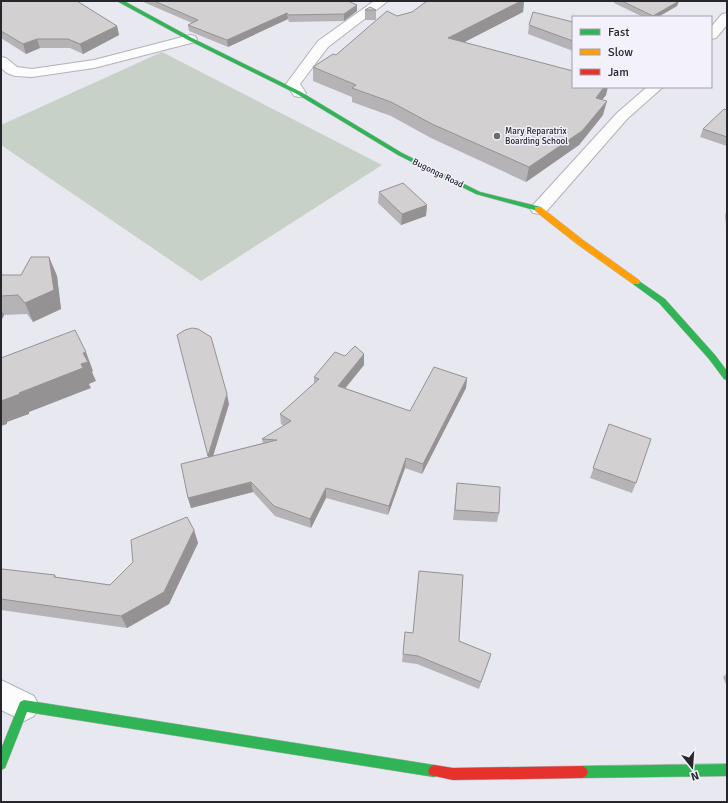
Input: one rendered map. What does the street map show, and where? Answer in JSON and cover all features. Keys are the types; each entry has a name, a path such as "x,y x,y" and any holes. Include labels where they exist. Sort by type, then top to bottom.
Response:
{"street":[{"name":"Bugonga Road","path":"120,1 190,39 299,93 400,154 478,193 539,209 580,242 662,301 712,357 727,377"},
{"path":"299,93 293,84 323,44 382,1"},
{"path":"712,34 727,17"},
{"path":"1,61 12,70 20,73 32,73 94,64 190,39"},
{"path":"539,209 622,116 655,88"},
{"path":"1,764 13,700 454,774 727,770"}],"shaded area":[{"path":"162,52 382,165 201,281 1,145 1,125"}],"building":[{"path":"1,1 77,1 117,26 80,44 68,39 37,39 23,44 1,31"},
{"path":"154,1 348,1 357,5 344,14 289,15 287,13 227,40 188,25 198,20"},
{"path":"427,1 521,1 448,38 572,71 572,88 603,88 596,98 607,101 582,131 529,167 432,124 391,102 352,88 356,85 313,67 333,54 336,55 387,11 397,16 412,12"},
{"path":"622,1 679,1 653,16"},
{"path":"370,7 376,10 365,10"},
{"path":"533,12 572,22 572,41 529,25"},
{"path":"724,109 727,110 727,137 703,129"},
{"path":"403,183 427,205 402,214 379,192"},
{"path":"31,257 49,257 54,290 25,303 18,295 1,296 1,275 21,275"},
{"path":"192,328 198,329 211,337 227,394 208,456 177,335"},
{"path":"75,330 86,352 83,353 88,362 81,364 83,368 1,401 1,358"},
{"path":"355,346 364,354 338,386 410,411 434,367 467,378 423,464 406,458 389,506 326,488 310,519 274,506 251,482 188,498 181,464 277,440 262,439 291,421 280,414 319,379 314,377 335,352 345,356"},
{"path":"609,424 651,439 636,483 593,468"},
{"path":"457,483 500,487 499,513 455,510"},
{"path":"187,517 194,530 164,592 121,616 1,599 2,569 55,575 54,577 110,585 133,562 131,540"},
{"path":"419,571 463,575 459,641 491,654 481,682 418,656 403,654 405,632 413,633"}],"traffic: fast":[{"path":"120,1 190,39 299,93 400,154 478,193 538,209"},
{"path":"636,282 662,301 712,357 727,377"},
{"path":"1,764 24,706 434,771"},
{"path":"582,772 727,770"}],"traffic: slow":[{"path":"538,209 580,242 636,282"}],"traffic: jam":[{"path":"434,771 453,774 582,772"}],"place":[{"name":"Mary Reparatrix Boarding School","path":"497,136"}]}
